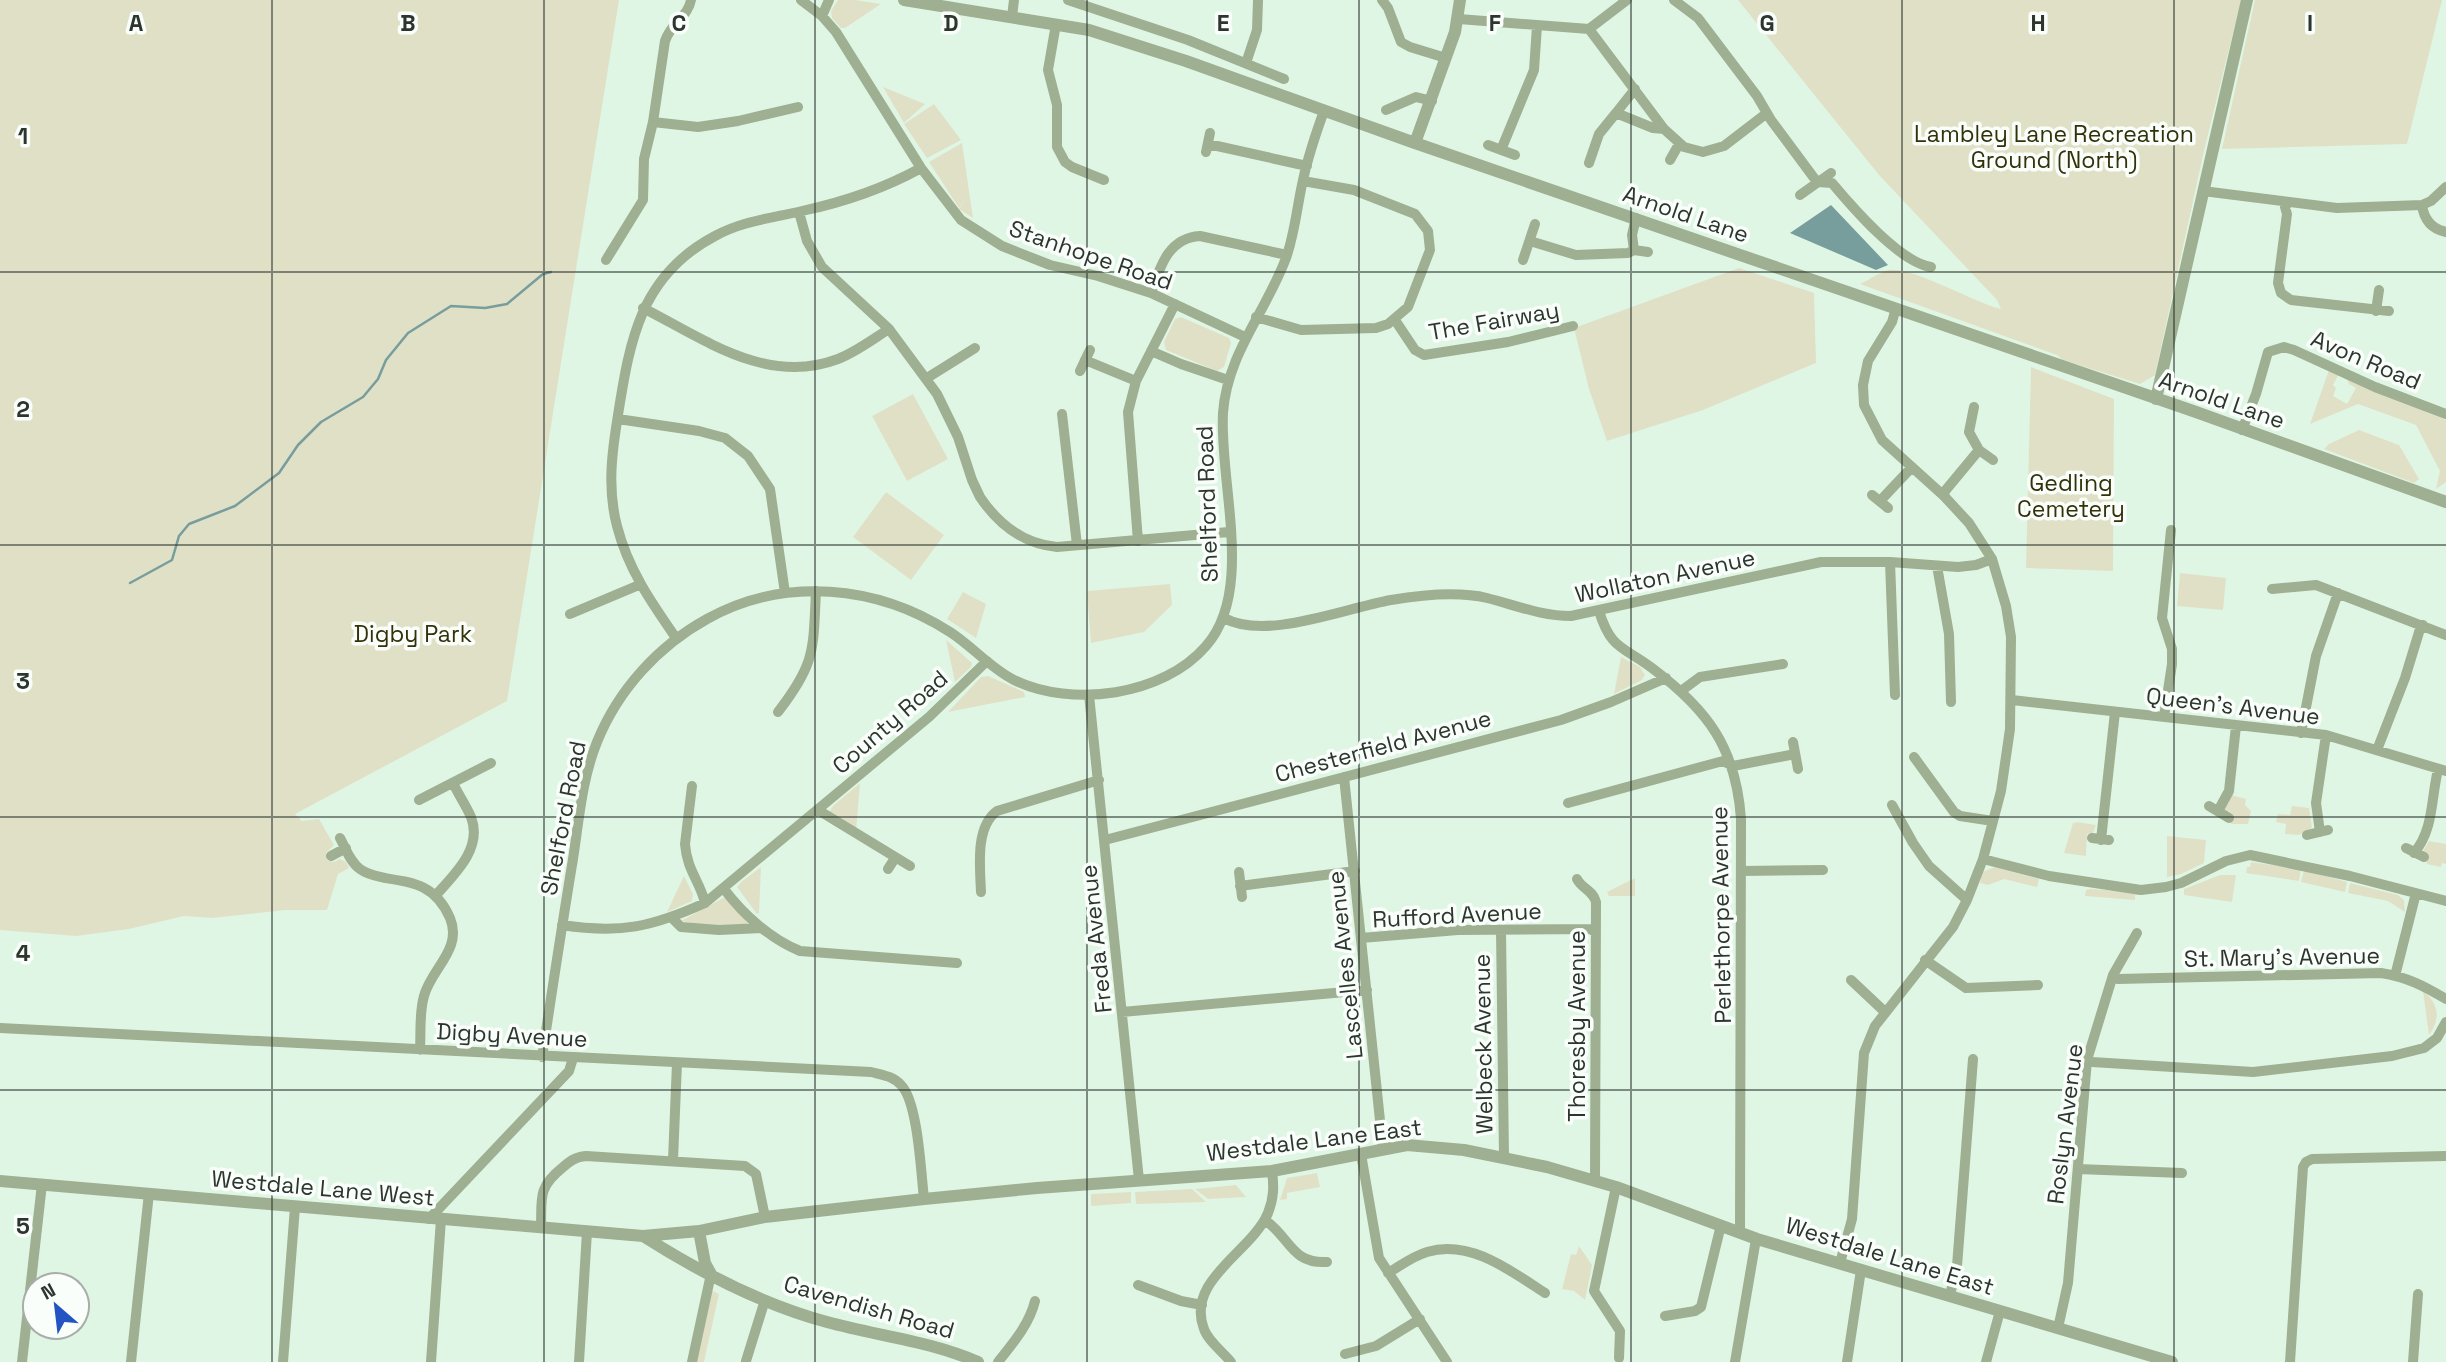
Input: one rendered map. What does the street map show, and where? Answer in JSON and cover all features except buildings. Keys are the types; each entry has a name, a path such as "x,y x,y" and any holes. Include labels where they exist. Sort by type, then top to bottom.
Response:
{"street":[{"path":"606,260 643,201 644,159 653,122 665,41 669,29 684,15 691,0"},
{"name":"Stanhope Road","path":"801,0 822,16 836,32 921,168 961,220 1002,246 1050,265 1098,276 1151,293 1245,337"},
{"path":"822,16 829,0"},
{"name":"Arnold Lane","path":"904,0 1090,30 1186,61 1415,143 1896,307 2446,502"},
{"path":"1012,17 1014,0"},
{"path":"1068,0 1093,4 1284,79"},
{"path":"1246,63 1257,30 1258,0"},
{"path":"1382,0 1388,8 1401,43 1446,58"},
{"path":"1415,143 1459,19 1460,0"},
{"path":"1674,0 1698,18 1742,75 1817,182"},
{"path":"2156,399 2247,0"},
{"path":"1459,19 1589,29 1622,2"},
{"path":"1056,24 1048,70 1057,105 1057,147 1065,162 1072,167 1104,180"},
{"path":"1501,150 1534,70 1537,26"},
{"path":"1589,29 1664,129 1679,144 1692,151 1713,150 1724,146 1767,113"},
{"path":"1589,163 1599,134 1635,89"},
{"path":"1386,110 1416,97 1432,101"},
{"path":"653,122 698,127 798,107"},
{"name":"Shelford Road","path":"542,1057 586,780 595,746 606,722 649,662 676,638 700,622 736,605 785,593 841,592 875,597 950,632 1011,679 1040,690 1067,695 1089,695 1146,685 1180,670 1204,649 1224,618 1231,586 1223,438 1223,413 1228,380 1245,337 1272,291 1287,255 1303,181 1324,111"},
{"path":"1615,113 1653,128 1664,129"},
{"path":"1208,143 1307,166"},
{"path":"1670,160 1679,144"},
{"path":"1488,145 1515,155"},
{"path":"676,638 639,585 617,525 611,489 611,459 631,344 643,308 666,274 680,260 714,236 747,222 861,196 921,168"},
{"path":"1800,195 1831,173"},
{"path":"1256,317 1301,330 1376,328 1395,320 1408,307 1430,250 1428,231 1422,222 1406,209 1354,190 1303,181"},
{"path":"1817,182 1832,183 1895,248 1914,261 1931,267"},
{"path":"2203,191 2337,208 2422,205 2431,201 2446,187"},
{"path":"2288,203 2285,207 2287,214 2278,283 2281,293 2291,300 2389,311"},
{"path":"2422,205 2435,229 2446,232"},
{"path":"799,212 807,241 822,267 889,328 927,378 950,418 972,480 988,508 1010,530 1035,543 1057,547 1229,532"},
{"path":"1634,250 1632,235 1636,218"},
{"path":"1523,260 1535,224"},
{"path":"1151,293 1167,253 1175,245 1191,237 1200,236 1287,255"},
{"path":"1530,240 1576,255 1619,254 1634,250 1648,252"},
{"path":"1914,261 1919,250"},
{"path":"2376,311 2379,290"},
{"path":"1138,541 1128,412 1136,381 1175,304"},
{"path":"1840,1263 1852,1219 1864,1053 1869,1037 1885,1012 1953,926 1968,900 1983,859 2007,764 2012,699 2009,626 1999,578 1992,559 1969,523 1944,496 1882,440 1864,405 1863,385 1868,361 1892,322 1896,307"},
{"path":"643,308 734,355 769,366 787,368 814,365 839,358 889,328"},
{"name":"The Fairway","path":"1395,320 1415,350 1424,355 1508,342 1573,326"},
{"name":"Avon Road","path":"2242,430 2268,352 2284,347 2375,387 2446,414"},
{"path":"927,378 975,348"},
{"path":"1090,350 1083,365 1136,381"},
{"path":"1151,351 1228,380"},
{"path":"1974,407 1969,432 1979,450 1993,460"},
{"path":"1062,414 1077,545"},
{"path":"618,419 699,431 724,438 748,456 770,489 785,593"},
{"path":"1944,496 1945,491 1979,450"},
{"path":"1880,502 1912,467"},
{"path":"2164,717 2172,664 2172,649 2162,618 2171,530"},
{"name":"Wollaton Avenue","path":"1224,618 1248,626 1275,626 1393,600 1455,595 1487,598 1554,616 1571,616 1821,562 1890,562 1966,567 1992,559"},
{"path":"1890,562 1895,695"},
{"path":"1937,566 1949,634 1951,702"},
{"path":"570,614 639,585"},
{"path":"2272,589 2316,585 2446,635"},
{"path":"779,712 799,686 810,664 815,633 816,591"},
{"path":"2301,733 2316,656 2338,593"},
{"name":"Perlethorpe Avenue","path":"1599,611 1606,632 1613,642 1666,678 1713,725 1733,766 1740,802 1740,1232"},
{"path":"2377,750 2423,625"},
{"name":"County Road","path":"562,925 624,930 671,918 705,903 929,717 987,661"},
{"path":"1681,691 1700,677 1783,664"},
{"name":"Chesterfield Avenue","path":"1105,840 1560,720 1666,678"},
{"name":"Freda Avenue","path":"1089,695 1139,1180"},
{"name":"Queen's Avenue","path":"2012,699 2326,735 2442,770"},
{"path":"2101,840 2115,712"},
{"path":"2229,818 2214,809 2229,791 2236,726"},
{"path":"2307,835 2324,831 2316,803 2326,735"},
{"path":"1793,742 1798,769"},
{"path":"1568,803 1723,761 1733,766 1795,754"},
{"path":"1914,757 1954,812 1961,816 1993,821"},
{"path":"419,800 491,763"},
{"path":"2415,853 2430,822 2442,770"},
{"name":"Lascelles Avenue","path":"1344,776 1383,1150"},
{"path":"981,892 983,830 991,816 1010,807 1099,780"},
{"path":"436,895 460,868 468,856 472,842 470,816 453,783"},
{"path":"692,786 685,854 690,872 705,903"},
{"path":"1892,805 1929,866 1968,900"},
{"path":"818,810 910,866"},
{"path":"340,838 356,866 367,874 419,885 436,895 451,919 452,944 449,953 432,976 423,998 420,1050"},
{"path":"331,856 346,848"},
{"path":"1983,859 2049,876 2141,890 2174,885 2226,861 2250,855 2302,865 2446,901"},
{"path":"888,869 895,858"},
{"path":"1741,871 1823,870"},
{"path":"1239,872 1241,891 1355,871"},
{"path":"967,873 980,872"},
{"name":"Thoresby Avenue","path":"1577,879 1595,898 1595,1181"},
{"path":"724,889 762,928 784,945 800,951 957,963"},
{"path":"2395,975 2416,893"},
{"path":"671,918 681,927 719,930 762,928"},
{"name":"Rufford Avenue","path":"1361,938 1458,930 1591,929 1596,933"},
{"name":"Welbeck Avenue","path":"1501,930 1504,1157"},
{"name":"Roslyn Avenue","path":"2058,1328 2068,1283 2087,1060 2113,975 2137,933"},
{"path":"1925,960 1966,988 2038,985"},
{"name":"St. Mary's Avenue","path":"2113,975 2118,979 2395,975 2421,984 2446,999"},
{"path":"1851,980 1885,1012"},
{"path":"1122,1012 1367,990"},
{"path":"2087,1060 2120,1065 2253,1072 2392,1056 2424,1048 2437,1038 2446,1022"},
{"name":"Digby Avenue","path":"0,1028 871,1073 892,1077 901,1084 911,1102 924,1199"},
{"path":"431,1362 435,1219 569,1071 573,1058"},
{"path":"1950,1296 1957,1266 1973,1059"},
{"path":"673,1160 677,1063"},
{"name":"Westdale Lane East","path":"643,1236 699,1231 765,1217 924,1199 1272,1171 1420,1144 1504,1157 1616,1187 1758,1239 2058,1328 2142,1357 2172,1362"},
{"path":"1361,1154 1379,1258 1447,1362"},
{"path":"541,1228 542,1191 545,1183 572,1160 586,1156 673,1160 751,1168 756,1174 765,1217"},
{"path":"2290,1362 2303,1167 2306,1161 2446,1156"},
{"path":"2078,1169 2182,1173"},
{"path":"1231,1362 1204,1329 1202,1305 1205,1292 1213,1279 1245,1246 1265,1220 1274,1189 1272,1171"},
{"name":"Westdale Lane West","path":"0,1181 643,1236"},
{"path":"22,1362 42,1184"},
{"path":"1616,1187 1594,1291 1620,1331 1619,1358"},
{"path":"131,1362 149,1193"},
{"path":"283,1362 295,1208"},
{"path":"1265,1220 1278,1228 1293,1251 1302,1258 1314,1263 1327,1262"},
{"path":"1665,1316 1695,1311 1701,1307 1721,1225"},
{"path":"692,1362 711,1274 705,1263 699,1231"},
{"path":"579,1362 587,1232"},
{"name":"Cavendish Road","path":"643,1236 683,1262 765,1300 828,1322 947,1350 978,1362"},
{"path":"1735,1362 1758,1239"},
{"path":"1388,1273 1426,1252 1449,1249 1465,1251 1502,1265 1545,1293"},
{"path":"1847,1362 1861,1270"},
{"path":"1138,1285 1181,1301 1202,1305"},
{"path":"2413,1362 2418,1294"},
{"path":"746,1361 765,1300"},
{"path":"998,1362 1024,1330 1032,1315 1035,1301"},
{"path":"1986,1362 2000,1311"},
{"path":"1345,1354 1376,1346 1420,1319"}],"green space":[{"name":"Digby Park","path":"0,0 619,0 507,701 295,814 302,821 319,819 334,845 326,853 327,860 334,862 340,859 346,862 349,868 338,874 327,910 285,910 212,918 184,916 129,929 76,936 0,930"},
{"path":"838,0 881,4 841,28 832,18 831,11"},
{"name":"Lambley Lane Recreation Ground (North)","path":"1738,0 2241,0 2204,151 2155,375 2140,384 2063,360 2057,355 1860,284 1886,271 1899,270 2001,309 1997,300 1879,175"},
{"path":"2255,0 2442,0 2407,144 2222,149"},
{"path":"883,87 925,104 904,123"},
{"path":"934,104 961,140 927,158 904,124"},
{"path":"962,143 973,218 959,209 966,197 959,208 929,162"},
{"path":"1739,268 1814,293 1816,363 1703,410 1607,441 1589,389 1574,328"},
{"path":"1181,317 1229,338 1231,343 1224,367 1217,371 1166,350 1164,342 1175,319"},
{"name":"Gedling Cemetery","path":"2031,367 2114,399 2113,571 2026,568"},
{"path":"2329,370 2339,374 2333,385 2336,388 2333,396 2347,404 2356,388 2349,384 2347,379 2446,420 2446,482 2436,489 2440,471 2416,425 2358,404 2310,424"},
{"path":"913,394 948,459 907,481 872,416"},
{"path":"2359,430 2399,445 2419,479 2414,483 2324,449"},
{"path":"886,492 944,535 911,580 853,537"},
{"path":"2180,573 2226,578 2223,610 2177,606"},
{"path":"1170,584 1172,605 1144,632 1091,643 1087,591"},
{"path":"963,592 986,604 976,638 947,619"},
{"path":"946,640 972,663 955,682"},
{"path":"1621,657 1640,667 1645,675 1642,680 1614,694"},
{"path":"988,676 1024,692 1025,697 948,712 981,677"},
{"path":"860,783 856,831 832,816 830,811"},
{"path":"2231,795 2246,799 2245,805 2251,811 2248,824 2231,824 2230,812 2223,810"},
{"path":"2292,806 2309,808 2312,828 2299,835 2285,834 2286,824 2276,822 2278,814 2290,815"},
{"path":"2073,823 2096,825 2093,833 2087,834 2086,856 2064,853"},
{"path":"2167,836 2206,840 2204,863 2181,874 2167,877"},
{"path":"2429,841 2446,844 2446,864 2442,863 2441,867 2427,864 2423,851"},
{"path":"2251,862 2301,869 2299,881 2246,873"},
{"path":"761,867 759,913 757,914 737,887"},
{"path":"1995,867 2039,879 2037,887 2004,879 1988,885 1980,883 1982,872"},
{"path":"2304,870 2347,882 2345,892 2301,882"},
{"path":"2220,875 2236,875 2232,902 2184,895 2184,889"},
{"path":"684,876 693,894 692,901 667,912"},
{"path":"1635,878 1635,896 1609,896 1607,892"},
{"path":"2350,883 2398,895 2404,900 2405,912 2388,901 2348,893"},
{"path":"2086,890 2139,892 2139,895 2135,895 2135,900 2085,896"},
{"path":"725,897 748,923 744,926 706,926 681,921"},
{"path":"2423,991 2435,1006 2437,1017 2429,1035"},
{"path":"1317,1173 1320,1187 1287,1193 1287,1199 1280,1200 1287,1178"},
{"path":"1236,1185 1246,1197 1208,1199 1195,1189"},
{"path":"1192,1189 1206,1202 1136,1204 1135,1192"},
{"path":"1131,1192 1131,1203 1091,1206 1091,1194"},
{"path":"1579,1246 1592,1265 1585,1300 1574,1291 1562,1289 1571,1254 1576,1255"},
{"path":"711,1290 719,1294 704,1362 695,1362"}],"water":[{"path":"1831,205 1888,265 1876,270 1790,233"}],"waterway":[{"path":"130,583 172,560 179,536 189,524 235,506 279,473 298,445 321,422 363,397 378,379 386,360 408,333 451,306 485,308 507,304 543,274 551,272"}]}
